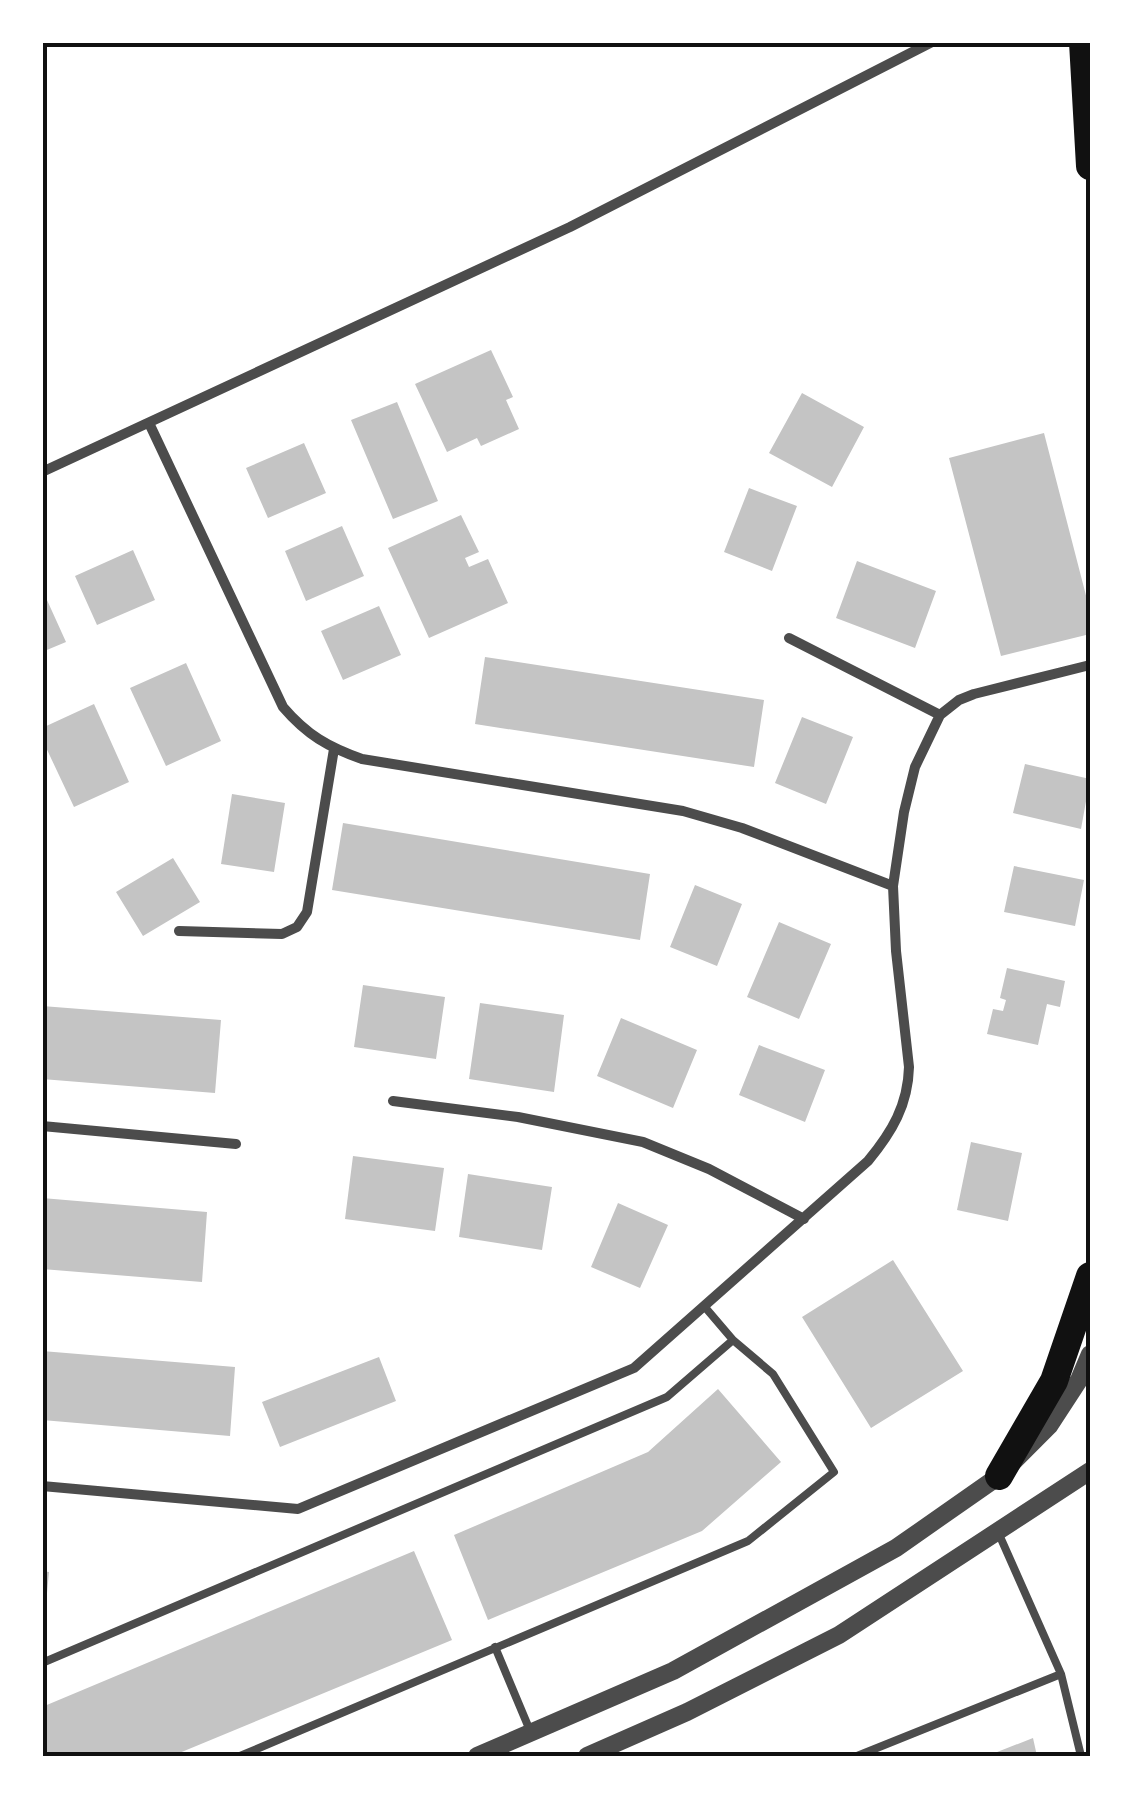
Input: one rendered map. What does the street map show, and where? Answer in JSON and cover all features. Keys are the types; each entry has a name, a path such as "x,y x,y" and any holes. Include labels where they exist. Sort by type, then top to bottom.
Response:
{"highway":[{"path":"1083,42 1090,166"},
{"path":"999,1476 1054,1381 1090,1276"}],"street":[{"path":"42,472 570,227 932,42"},
{"path":"150,423 282,707 302,729 334,749 362,759 683,811 742,828 893,886"},
{"path":"789,638 940,715"},
{"path":"42,1486 298,1510 634,1368 868,1161 902,1112 910,1067 893,886 915,767 940,715 974,694 1090,665"},
{"path":"179,931 282,934 297,927 307,912 334,749"},
{"path":"394,1101 518,1117 643,1142 709,1168 804,1219"},
{"path":"42,1126 236,1144"},
{"path":"477,1756 672,1671 896,1548 999,1476 1049,1426 1079,1380 1090,1354"},
{"path":"588,1756 687,1712 838,1635 1090,1471"}],"lane":[{"path":"240,1756 748,1542 834,1472 773,1374 733,1340 704,1306"},
{"path":"42,1663 666,1397 733,1340"},
{"path":"998,1532 1061,1674 1081,1756"},
{"path":"495,1647 531,1733"},
{"path":"857,1756 1061,1674"}],"building":[{"path":"491,350 513,397 506,400 519,429 481,446 477,438 447,452 415,384"},
{"path":"802,393 864,427 832,487 769,453"},
{"path":"397,402 438,501 393,519 351,420"},
{"path":"1044,433 1090,611 1090,634 1001,656 949,458"},
{"path":"304,443 326,493 268,518 246,468"},
{"path":"749,488 797,506 772,571 724,552"},
{"path":"461,515 479,552 465,558 469,567 488,559 508,603 429,638 388,548"},
{"path":"342,526 364,576 306,601 285,551"},
{"path":"133,550 155,600 97,625 75,576"},
{"path":"857,561 936,591 915,648 836,618"},
{"path":"42,589 66,642 42,652"},
{"path":"379,606 401,655 343,680 321,631"},
{"path":"485,657 764,700 754,767 475,724"},
{"path":"186,663 221,741 166,766 130,688"},
{"path":"94,704 129,782 74,807 42,739 42,728"},
{"path":"802,717 853,737 826,804 775,783"},
{"path":"1025,764 1090,779 1081,829 1013,813"},
{"path":"232,794 285,803 274,872 221,864"},
{"path":"343,823 650,874 640,940 332,890"},
{"path":"173,858 200,902 143,936 116,892"},
{"path":"1014,866 1084,880 1075,926 1004,912"},
{"path":"695,885 742,904 717,966 670,947"},
{"path":"779,922 831,944 799,1019 747,997"},
{"path":"1007,968 1065,981 1060,1007 1047,1004 1038,1045 987,1034 993,1009 1003,1011 1006,1000 1000,998"},
{"path":"363,985 445,997 436,1059 354,1047"},
{"path":"480,1003 564,1015 554,1092 469,1079"},
{"path":"42,1006 221,1020 215,1093 42,1079"},
{"path":"621,1018 697,1050 673,1108 597,1076"},
{"path":"759,1045 825,1070 805,1122 739,1095"},
{"path":"971,1142 1022,1153 1008,1221 957,1210"},
{"path":"353,1156 444,1168 435,1231 345,1219"},
{"path":"468,1174 552,1187 542,1250 459,1237"},
{"path":"42,1198 207,1212 202,1282 42,1269"},
{"path":"618,1203 668,1225 640,1288 591,1267"},
{"path":"893,1260 963,1371 871,1428 802,1317"},
{"path":"42,1351 235,1367 230,1436 42,1420"},
{"path":"379,1357 396,1401 280,1447 262,1402"},
{"path":"718,1389 781,1462 702,1531 488,1620 454,1535 648,1452"},
{"path":"414,1551 452,1640 172,1756 42,1756 42,1707"},
{"path":"42,1571 49,1572 45,1614 42,1613"},
{"path":"1033,1738 1037,1756 987,1756"}]}
